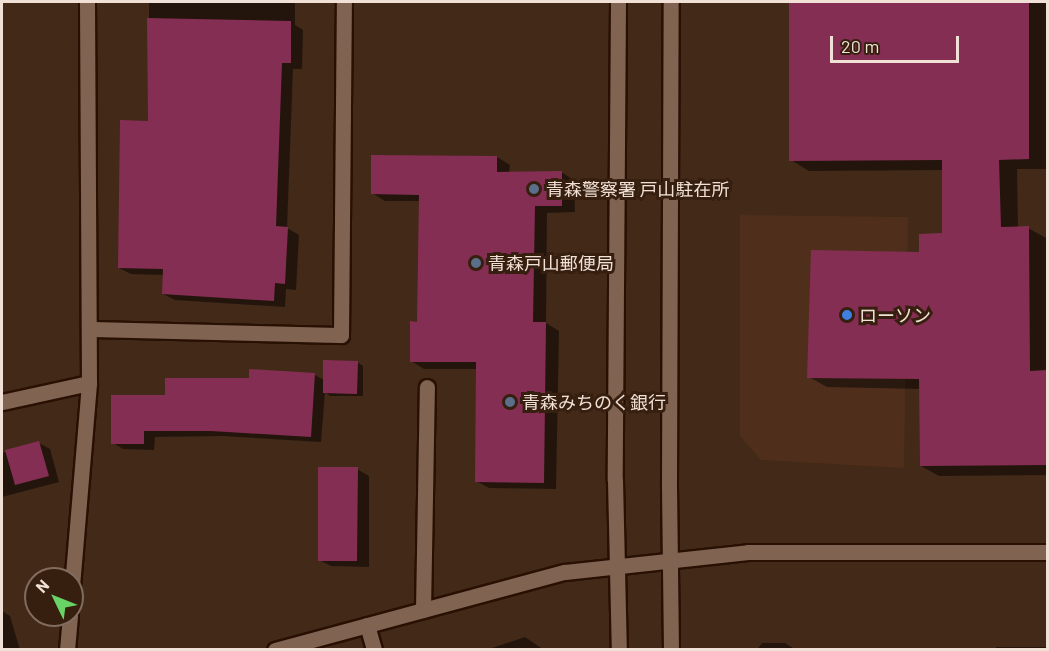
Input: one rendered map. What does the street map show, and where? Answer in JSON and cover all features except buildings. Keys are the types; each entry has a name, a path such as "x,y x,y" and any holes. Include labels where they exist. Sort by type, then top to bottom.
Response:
{"street":[{"path":"74,567 89,383 87,2"},
{"path":"89,329 341,335 344,2"},
{"path":"618,2 615,456 619,650"},
{"path":"671,2 669,457 671,650"},
{"path":"2,402 89,383"},
{"path":"423,610 427,387"},
{"path":"275,650 565,572 671,563 748,552 1047,552"},
{"path":"367,625 374,650"},
{"path":"67,650 69,627"}],"shaded area":[{"path":"740,215 908,217 904,468 761,460 740,436"}],"place":[{"name":"青森警察署 戸山駐在所","path":"534,189"},
{"name":"青森戸山郵便局","path":"476,263"},
{"name":"ローソン","path":"847,315"},
{"name":"青森みちのく銀行","path":"510,402"}]}
